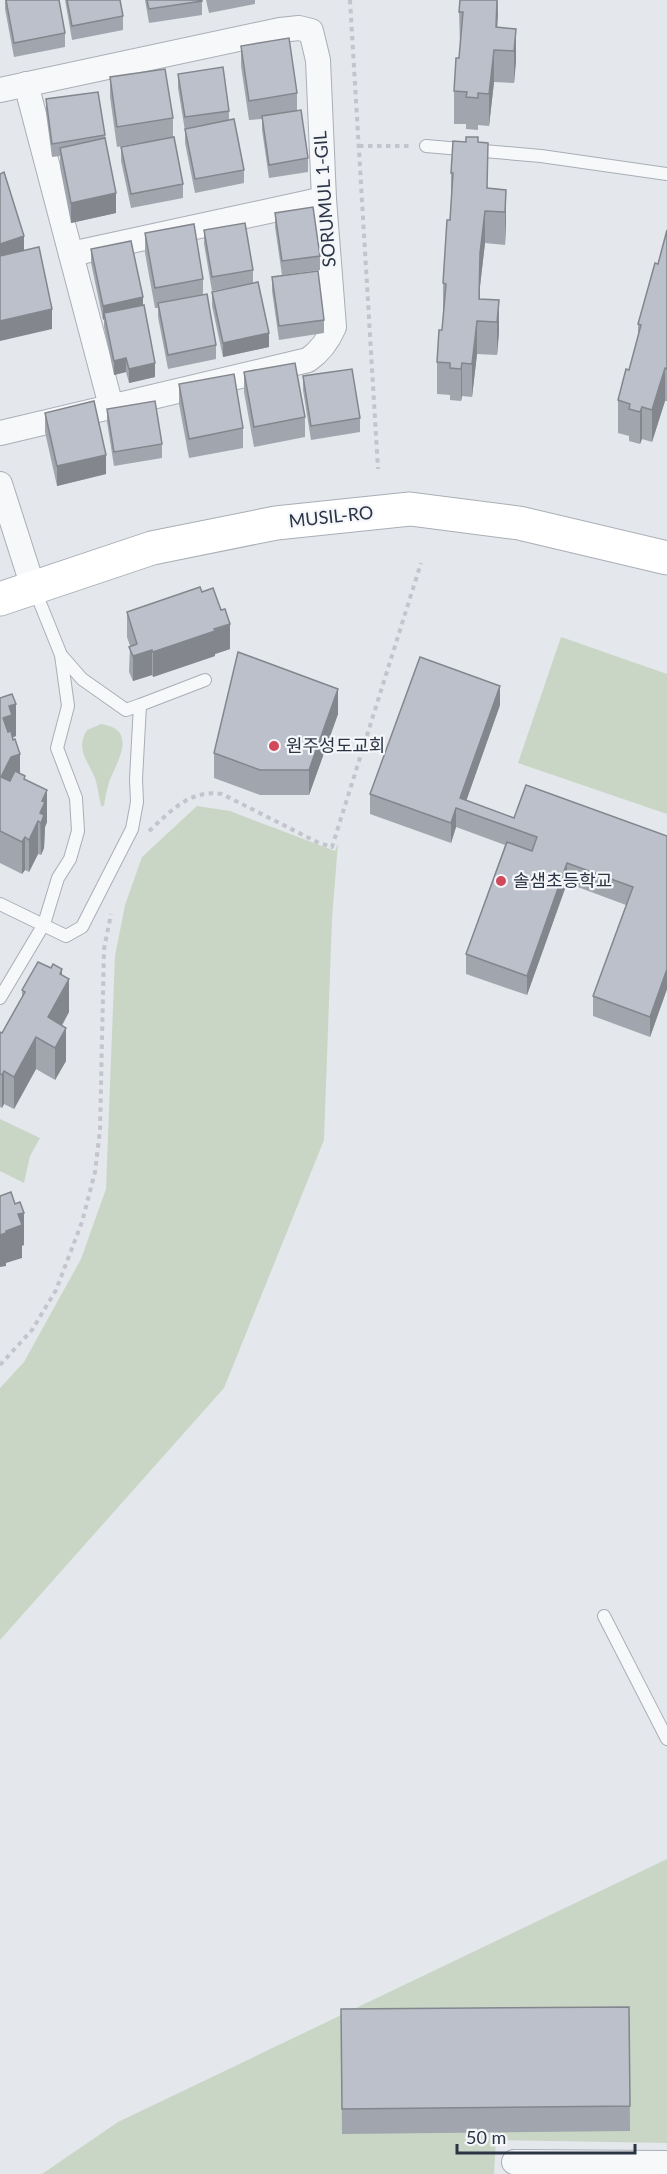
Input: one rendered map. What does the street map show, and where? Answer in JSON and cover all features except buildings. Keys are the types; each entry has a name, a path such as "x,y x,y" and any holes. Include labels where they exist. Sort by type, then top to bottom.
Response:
{"street":[{"name":"SORUMUL 1-GIL","path":"0,90 280,30 299,27 310,31 318,60 324,199 334,327 319,352 308,360 0,433"},
{"path":"26,84 111,406"},
{"path":"71,254 324,199"},
{"path":"0,484 33,587"},
{"name":"MUSIL-RO","path":"0,599 152,548 276,523 410,509 519,523 667,558"},
{"path":"514,2162 667,2163"}],"lane":[{"path":"426,146 541,156 667,174"},
{"path":"0,998 44,924 58,878 70,859 78,831 76,798 57,748 68,706 61,655 33,587"},
{"path":"61,655 82,679 126,710 205,680"},
{"path":"0,904 66,936 82,927 132,829 137,802 140,705"},
{"path":"604,1616 667,1739"}],"path":[{"path":"350,0 378,469"},
{"path":"359,147 426,146"},
{"path":"143,840 174,808 195,796 209,792 222,794 319,843 332,847 421,563"},
{"path":"0,1365 32,1330 56,1290 82,1222 95,1172 100,1130 104,949 112,912"}],"green space":[{"path":"561,637 667,674 667,814 518,763"},
{"path":"101,724 113,727 122,739 120,756 109,782 104,806 101,806 95,778 82,749 87,730"},
{"path":"197,806 230,811 335,851 338,843 332,919 324,1140 224,1388 0,1640 0,1388 24,1362 81,1259 106,1189 115,956 125,905 142,857"},
{"path":"0,1119 40,1138 30,1156 24,1183 0,1171"},
{"path":"667,1859 667,2143 496,2140 494,2174 42,2174 118,2122"}],"place":[{"name":"원주성도교회","path":"274,746"},
{"name":"솔샘초등학교","path":"501,881"}]}
